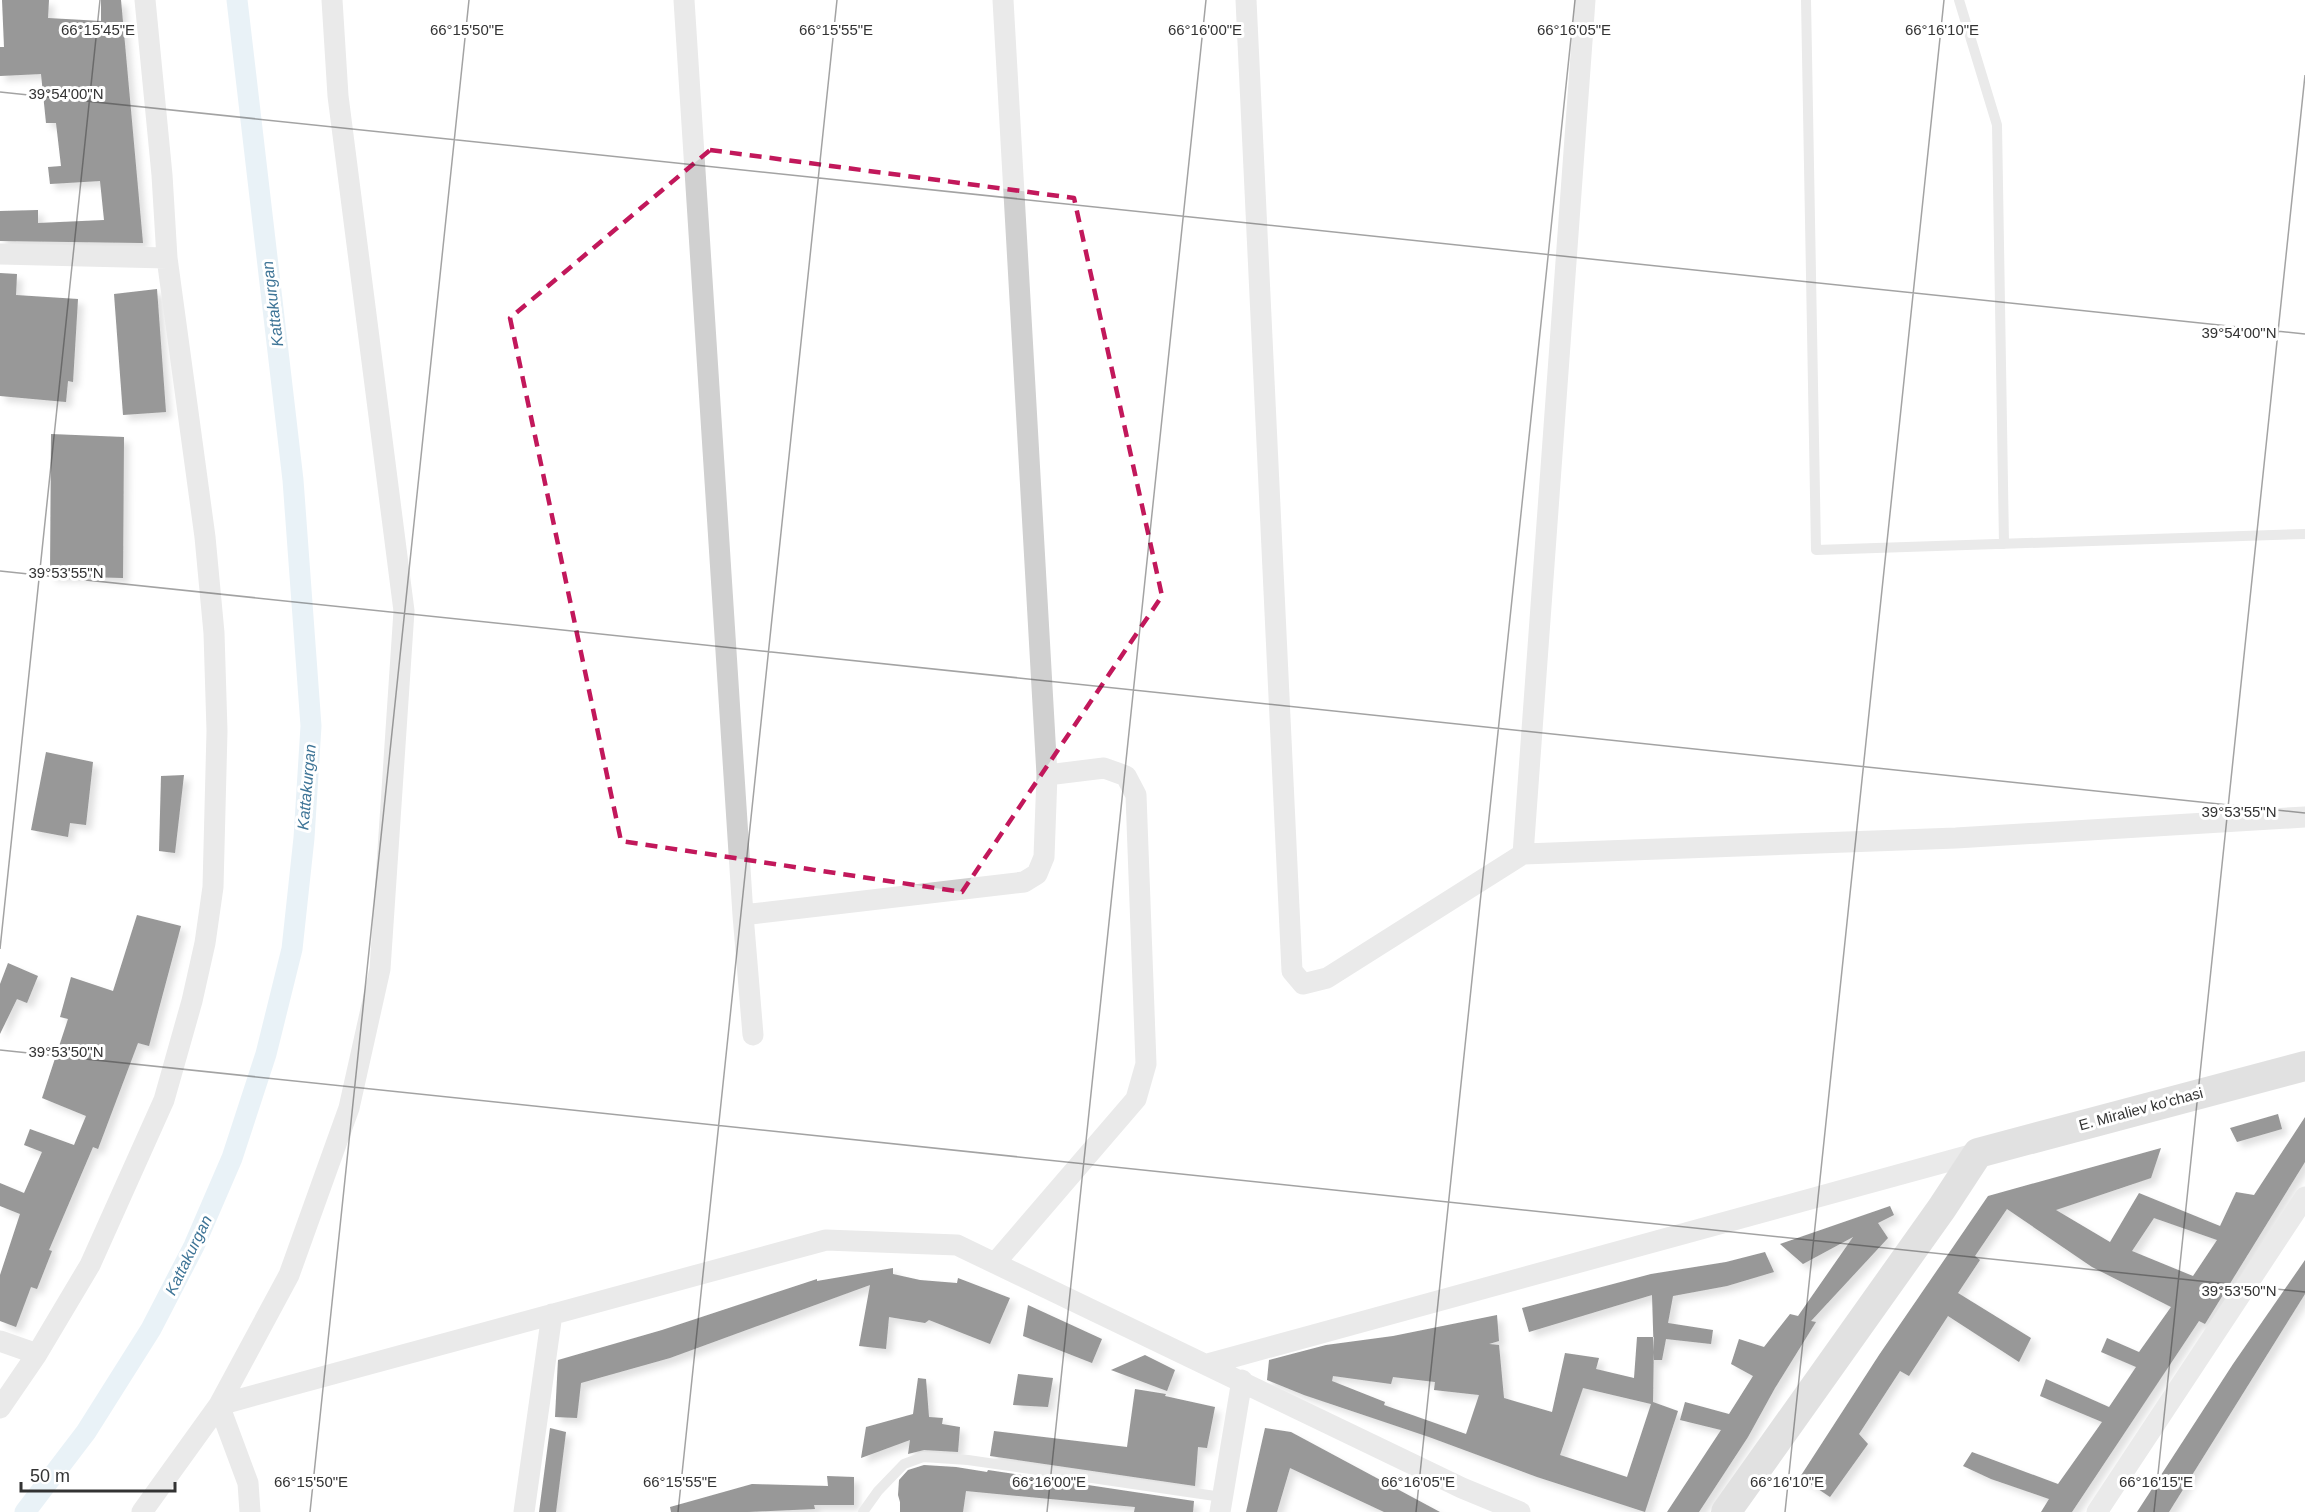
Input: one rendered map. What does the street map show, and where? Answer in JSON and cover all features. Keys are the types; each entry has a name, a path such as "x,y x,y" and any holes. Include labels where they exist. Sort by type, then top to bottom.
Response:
{"street":[{"path":"0,1408 37,1354 90,1265 164,1100 192,1001 213,887 216,730 214,633 205,537 167,258 162,175 145,0"},
{"path":"142,1512 219,1405 289,1275 350,1108 380,969 404,611 338,96 332,0"},
{"path":"684,0 743,915 753,1035"},
{"path":"743,915 1024,882 1037,874 1044,857 1047,775 1003,0"},
{"path":"1246,0 1292,971 1304,984 1327,978 1523,854 1956,838 2305,817"},
{"path":"1523,854 1585,0"},
{"path":"0,254 167,258"},
{"path":"994,1263 1136,1099 1146,1064 1136,795 1126,776 1104,768 1047,775"},
{"name":"E. Miraliev ko'chasi","path":"1978,1153 2305,1066"},
{"path":"1208,1364 1978,1153"},
{"path":"1726,1512 1942,1208 1978,1153"},
{"path":"2097,1512 2305,1197"},
{"path":"219,1405 826,1240 957,1245 1242,1380 1462,1488 1520,1512"},
{"path":"524,1512 552,1314"},
{"path":"0,1341 37,1354"},
{"path":"1221,1505 1242,1380"},
{"path":"219,1405 248,1484 250,1512"}],"lane":[{"path":"1806,0 1816,550 2305,534"},
{"path":"1959,0 1997,125 2004,544"},
{"path":"863,1512 878,1491 904,1464 923,1457 968,1460 1221,1505"}],"highlighted area":[{"path":"710,150 1074,198 1162,596 962,892 621,841 510,318"}],"building":[{"path":"2,0 49,0 48,18 101,21 101,0 121,0 143,243 0,241 0,211 38,210 38,223 104,220 100,181 50,184 48,167 61,166 56,123 46,123 41,74 0,76 0,47 4,47"},
{"path":"0,273 17,274 16,295 78,299 73,382 68,381 66,402 0,396"},
{"path":"157,289 166,412 123,415 114,294"},
{"path":"51,434 124,437 123,578 50,576"},
{"path":"46,752 93,762 86,825 70,823 68,837 31,830"},
{"path":"184,775 175,853 159,851 161,776"},
{"path":"137,915 181,926 149,1046 138,1043 98,1149 93,1147 49,1250 52,1251 37,1289 31,1287 16,1327 0,1321 0,1275 20,1214 0,1206 0,1183 24,1193 42,1152 24,1145 30,1129 74,1145 86,1116 42,1098 68,1019 60,1017 71,977 113,991"},
{"path":"8,963 38,976 27,1003 17,999 0,1034 0,984"},
{"path":"2278,1114 2282,1129 2237,1142 2230,1128"},
{"path":"2305,1117 2305,1162 2205,1324 2199,1321 2072,1512 2041,1512 2049,1499 1991,1479 1963,1466 1972,1452 2058,1484 2102,1422 2040,1396 2046,1379 2109,1407 2136,1367 2101,1352 2107,1338 2139,1352 2171,1307 2092,1267 2007,1209 1975,1256 1980,1260 1958,1293 2031,1338 2019,1362 1948,1316 1909,1376 1900,1371 1859,1434 1868,1444 1830,1497 1800,1477 1879,1355 1988,1196 2161,1148 2151,1178 2056,1210 2110,1242 2139,1193 2220,1226 2236,1192 2254,1195","holes":["2154,1218 2217,1240 2193,1276 2132,1251"]},
{"path":"1890,1206 1894,1215 1878,1223 1888,1238 1811,1321 1816,1322 1748,1437 1699,1512 1667,1512 1721,1430 1680,1420 1685,1402 1729,1414 1753,1376 1731,1364 1739,1339 1764,1347 1790,1314 1798,1316 1853,1237 1803,1264 1780,1244"},
{"path":"1765,1252 1774,1272 1727,1286 1673,1296 1668,1323 1713,1330 1711,1344 1666,1339 1662,1360 1654,1360 1652,1295 1529,1332 1522,1308 1651,1274 1726,1262"},
{"path":"2305,1260 2305,1294 2169,1512 2137,1512 2233,1364"},
{"path":"893,1268 893,1274 920,1280 957,1283 958,1278 1010,1298 990,1344 929,1320 925,1323 889,1317 886,1349 859,1346 870,1285 670,1358 581,1383 577,1418 555,1417 558,1360 662,1330 817,1279 817,1281"},
{"path":"1028,1305 1102,1339 1092,1363 1023,1336"},
{"path":"1497,1315 1499,1341 1489,1344 1499,1345 1504,1398 1552,1412 1565,1353 1599,1358 1596,1369 1634,1378 1637,1337 1654,1337 1653,1402 1678,1411 1645,1512 1537,1477 1267,1380 1269,1360 1326,1345 1393,1336","holes":["1333,1376 1391,1384 1393,1377 1435,1382 1434,1390 1479,1395 1466,1434 1384,1405 1385,1402 1332,1381","1583,1388 1651,1404 1627,1477 1560,1455"]},
{"path":"1145,1355 1175,1370 1167,1391 1111,1370"},
{"path":"1018,1374 1053,1378 1048,1407 1013,1405"},
{"path":"918,1378 926,1379 929,1417 943,1418 942,1424 960,1427 958,1452 924,1450 908,1454 910,1440 861,1458 866,1427 913,1414"},
{"path":"1135,1389 1166,1394 1165,1396 1215,1407 1207,1448 1198,1447 1195,1486 990,1456 994,1431 1127,1447"},
{"path":"550,1428 566,1432 556,1512 539,1512"},
{"path":"1265,1428 1291,1432 1440,1512 1384,1512 1290,1468 1277,1512 1246,1512"},
{"path":"924,1465 987,1472 988,1470 1194,1501 1193,1512 1134,1512 1135,1507 966,1491 963,1512 900,1512 899,1480 908,1470"},
{"path":"827,1476 854,1477 854,1505 814,1505 815,1509 748,1512 671,1512 670,1507 752,1484 828,1486"}],"waterway":[{"name":"Kattakurgan","path":"25,1512 86,1432 151,1329 194,1246 232,1158 266,1054 292,949 304,838 311,726 293,480 237,0"}]}
